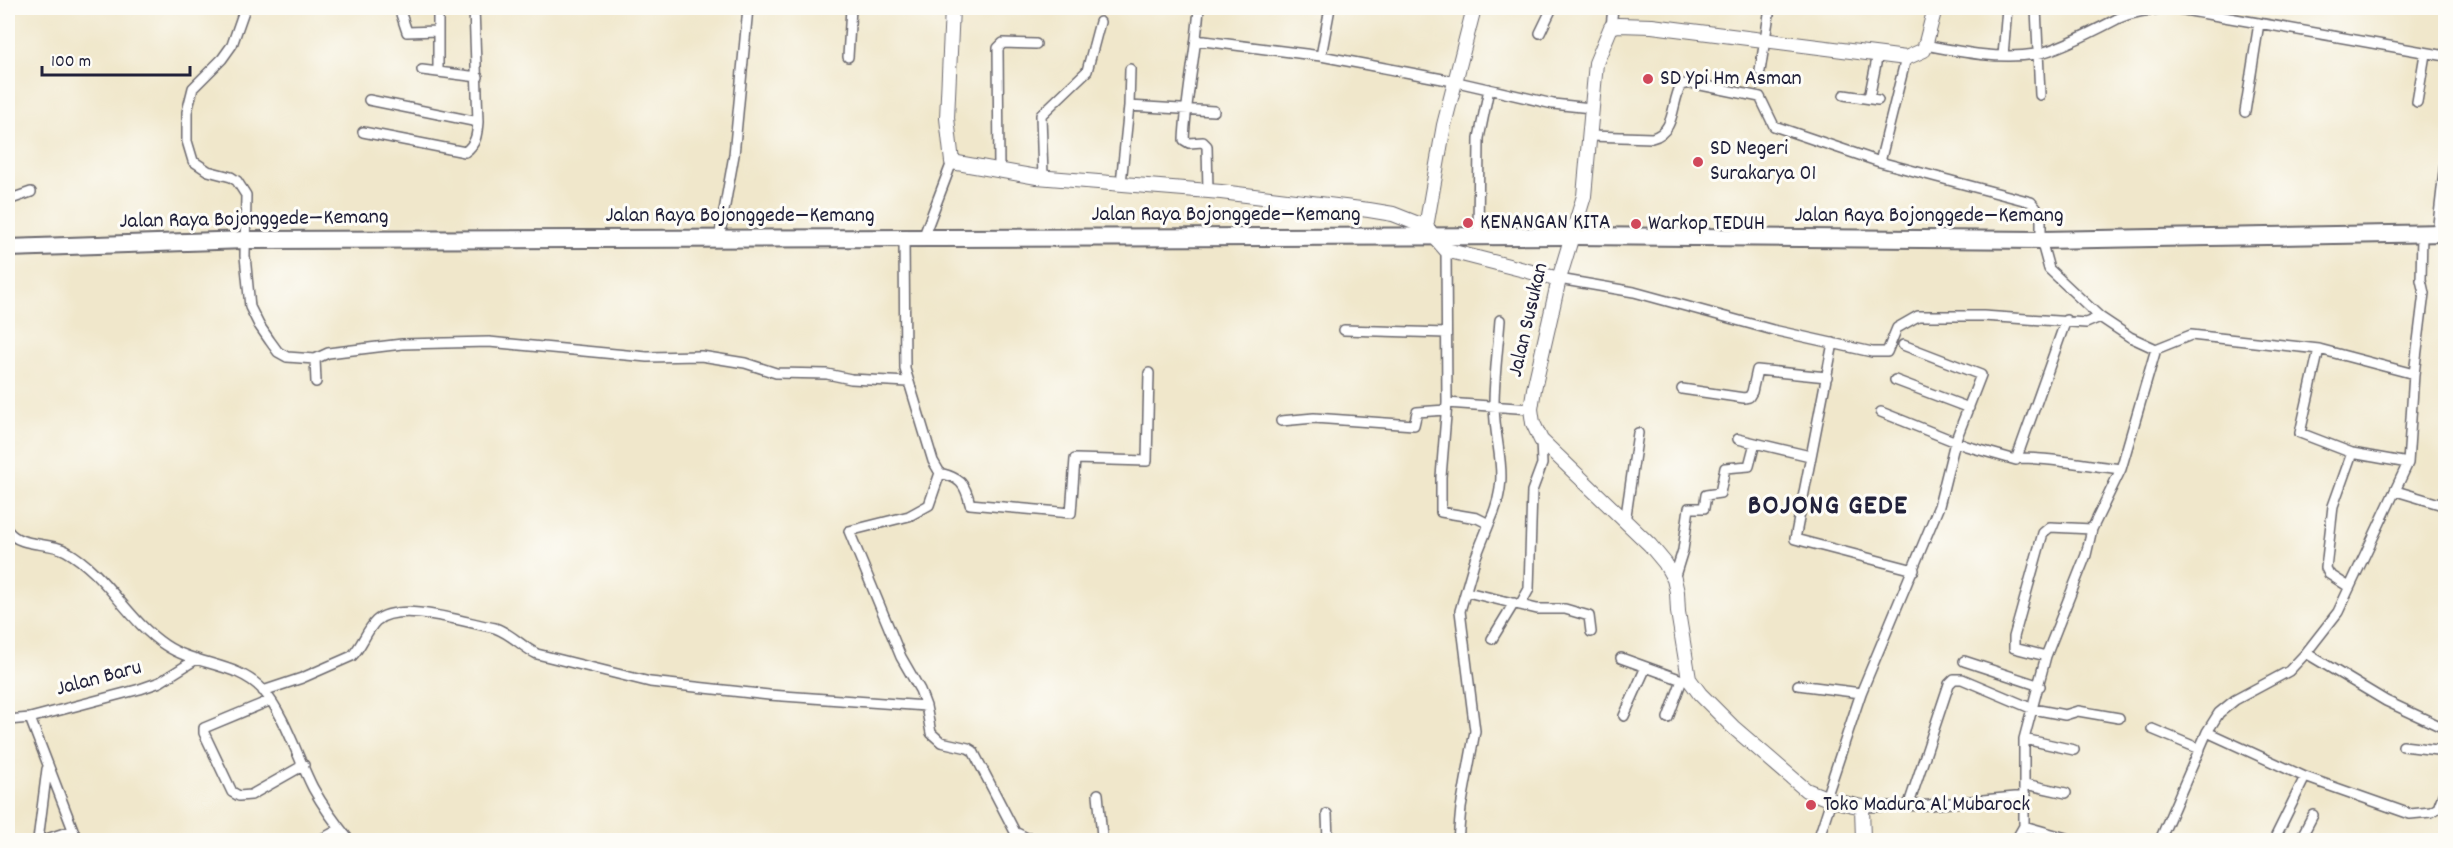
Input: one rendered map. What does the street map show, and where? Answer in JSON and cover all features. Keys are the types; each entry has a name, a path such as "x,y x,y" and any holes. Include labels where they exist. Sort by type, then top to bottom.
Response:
{"highway":[{"name":"Jalan Raya Bojonggede—Kemang","path":"8,248 246,240 923,238 1430,232 1478,237 2041,240 2435,233"}],"street":[{"path":"245,8 232,45 222,59 193,88 187,112 186,133 193,161 208,171 231,177 242,187 246,195 250,307 259,325 278,352 286,357 315,359 328,352 402,344 489,342 647,357 701,356 745,363 776,373 827,374 851,379 908,382"},
{"path":"399,8 407,32 438,31"},
{"path":"438,8 438,71"},
{"path":"363,132 465,152 472,147 478,122 474,8"},
{"path":"719,239 734,156 747,8"},
{"path":"848,57 851,8"},
{"path":"923,238 952,162 947,118 952,8"},
{"path":"1198,8 1196,40 1185,109 1184,140 1189,143 1203,142 1207,146 1208,190"},
{"path":"1321,56 1330,8"},
{"path":"1430,232 1435,165 1454,81 1474,8"},
{"path":"1540,33 1552,8"},
{"path":"1613,8 1611,27 1618,25 1652,26 1906,58 1920,53 1926,45 1935,8"},
{"path":"1760,71 1770,8"},
{"path":"2003,56 2007,8"},
{"path":"2036,8 2040,95"},
{"path":"1926,45 2003,56 2037,54 2106,26 2117,19 2141,11 2166,8"},
{"path":"2173,8 2445,56"},
{"path":"1043,177 1041,115 1087,71 1100,21"},
{"path":"2245,112 2259,24"},
{"name":"Jalan Susukan","path":"1611,27 1596,63 1584,196 1559,279 1540,356 1532,410 1536,431 1541,440 1650,545 1674,579 1685,680"},
{"path":"1196,40 1321,56 1454,81 1553,104 1591,108"},
{"path":"999,171 998,48 1003,43 1036,44"},
{"path":"1844,95 1874,99 1878,54"},
{"path":"2417,102 2426,54"},
{"path":"1880,162 1906,58"},
{"path":"1121,183 1129,106 1130,69"},
{"path":"422,70 477,77"},
{"path":"1590,136 1652,138 1659,136 1666,131 1681,85 1690,83 1760,97 1766,105 1774,126 1880,162 2031,202 2041,214 2041,240 2049,269 2100,317 2130,337 2156,349 2191,335 2319,349 2414,374"},
{"path":"1478,237 1479,138 1489,89"},
{"path":"369,100 478,122"},
{"path":"1129,106 1214,111"},
{"path":"2160,840 2207,732 2219,714 2235,700 2289,670 2306,653 2338,612 2408,463 2414,374 2424,293 2421,280 2435,233 2445,154"},
{"path":"952,162 1043,177 1208,190 1393,214 1430,232 1446,250 1559,279 1634,292 1773,330 1872,352 1887,352 1897,328 1918,316 1983,316 2092,322 2100,317"},
{"path":"8,200 31,192"},
{"path":"904,238 904,352 908,382 927,448 940,473 929,505 909,516 849,531 901,657 926,706 931,733 941,742 968,748 976,755 1015,832 1027,838 1056,840"},
{"path":"1446,250 1447,407 1441,477 1441,512 1477,518 1489,524"},
{"path":"1458,840 1461,808 1475,731 1460,611 1461,601 1467,592 1475,559 1501,493 1503,477 1494,405 1500,320"},
{"path":"2018,458 2066,320"},
{"path":"1344,330 1446,333"},
{"path":"1833,343 1795,539 1914,570"},
{"path":"1818,840 1828,799 1861,693 1939,506 1955,442 1981,375 1903,345"},
{"path":"2016,840 2024,826 2026,796 2024,739 2040,686 2046,656 2086,555 2092,529 2121,469 2156,349"},
{"path":"2319,349 2300,433 2352,453 2408,463"},
{"path":"315,359 316,382"},
{"path":"1682,389 1744,398 1749,397 1752,392 1757,370 1827,377"},
{"path":"940,473 956,477 964,487 970,504 1071,513 1075,459 1147,461 1149,373"},
{"path":"1896,380 1969,408"},
{"path":"1281,421 1314,418 1414,425 1417,412 1447,407 1494,405 1532,410"},
{"path":"1881,412 1955,442 2014,461 2018,458 2046,458 2121,469"},
{"path":"1626,522 1638,433"},
{"path":"1738,439 1810,456"},
{"path":"1492,639 1529,589 1532,491 1542,464 1541,440"},
{"path":"1674,579 1683,550 1689,508 1704,508 1706,495 1720,493 1725,468 1749,466 1755,443"},
{"path":"2349,587 2329,574 2326,568 2333,506 2352,453"},
{"path":"2396,491 2445,506"},
{"path":"2046,656 2014,648 2014,637 2043,533 2050,527 2092,529"},
{"path":"8,531 16,540 65,550 86,564 145,630 166,646 195,660 236,671 264,691 304,765 313,787 349,840"},
{"path":"1467,592 1537,609 1565,609 1589,616 1591,632"},
{"path":"264,691 302,678 352,656 375,622 383,616 410,613 495,628 506,632 526,649 537,654 634,679 759,694 926,706"},
{"path":"2306,653 2386,701 2445,729"},
{"path":"1621,658 1685,680 1733,728 1763,752 1783,772 1806,790 1828,799 1862,807 1929,805 2026,796"},
{"name":"Jalan Baru","path":"8,720 30,718 160,682 195,660"},
{"path":"1964,661 2040,686"},
{"path":"1624,716 1646,667"},
{"path":"1909,804 1951,681 1962,679 2033,709 2065,715 2078,711 2119,718"},
{"path":"1668,718 1685,680"},
{"path":"1798,684 1861,693"},
{"path":"269,701 204,728 204,733 232,792 245,797 304,765"},
{"path":"30,718 77,840"},
{"path":"2152,729 2200,749"},
{"path":"2207,732 2305,777 2410,814 2431,812 2438,808 2445,787"},
{"path":"2024,739 2074,750"},
{"path":"2403,746 2445,752"},
{"path":"38,840 47,767"},
{"path":"2274,840 2305,777"},
{"path":"2025,784 2066,793"},
{"path":"1096,840 1102,836 1098,794"},
{"path":"1862,807 1863,840"},
{"path":"1327,814 1328,840"},
{"path":"2300,840 2313,815"},
{"path":"2024,826 2073,840"},
{"path":"320,840 340,829"},
{"path":"44,840 73,830"}],"place":[{"name":"SD Ypi Hm Asman","path":"1648,79"},
{"name":"SD Negeri Surakarya 01","path":"1698,162"},
{"name":"KENANGAN KITA","path":"1468,223"},
{"name":"Warkop TEDUH","path":"1636,224"},
{"name":"Toko Madura Al Mubarock","path":"1811,805"}],"district":[{"name":"BOJONG GEDE","path":"1828,508"}]}
